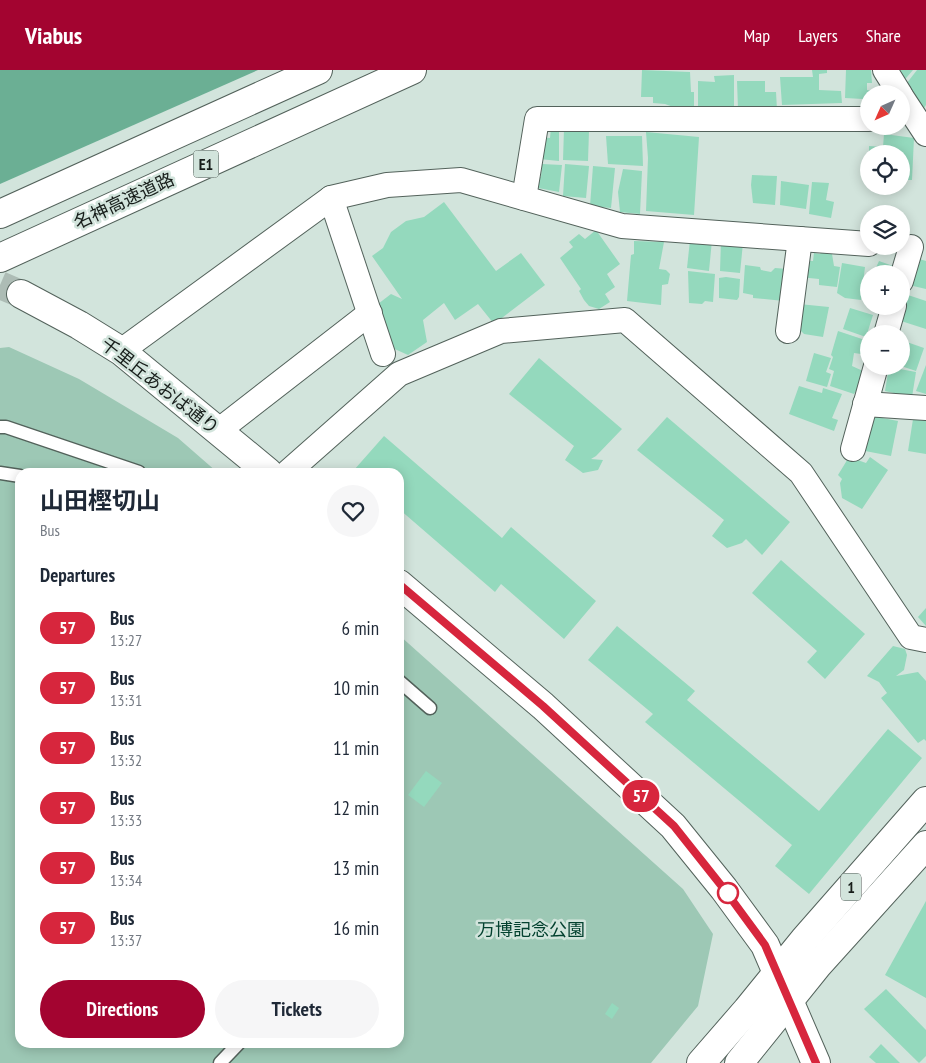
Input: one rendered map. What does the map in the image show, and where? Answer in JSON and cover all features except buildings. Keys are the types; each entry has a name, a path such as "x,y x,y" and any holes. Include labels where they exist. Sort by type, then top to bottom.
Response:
{"main road":[{"name":"E1","path":"0,214 318,70"},
{"name":"名神高速道路","path":"0,258 412,70"},
{"name":"千里丘あおば通り","path":"21,294 79,325 121,351 263,468"},
{"path":"404,588 543,706 674,826 765,945 816,1063"},
{"name":"1","path":"701,1063 926,801"},
{"name":"1","path":"739,1063 817,966 926,845"}],"street":[{"path":"885,70 894,85"},
{"path":"524,198 537,119 860,119"},
{"path":"121,351 331,198 387,185 461,180 622,226 860,243"},
{"path":"331,198 383,354"},
{"path":"788,331 800,239"},
{"path":"908,265 917,246"},
{"path":"218,431 370,313"},
{"path":"293,468 399,374 501,331 625,320 801,473 911,637 926,640"},
{"path":"853,449 873,375"},
{"path":"865,404 926,408"}],"lane":[{"path":"0,427 6,427 127,468"},
{"path":"0,473 15,475"},
{"path":"404,685 430,708"},
{"path":"220,1063 234,1048"}],"green space":[{"path":"0,70 258,70 0,184"},
{"name":"万博記念公園","path":"9,347 79,379 178,438 212,468 15,468 15,1048 404,1048 404,639 683,889 713,934 698,1006 651,1063 0,1063 0,348"}],"tunnel":[{"path":"0,285 21,294"}],"bus line":[{"name":"57","path":"404,588 543,706 674,826 765,945 816,1063"}]}
